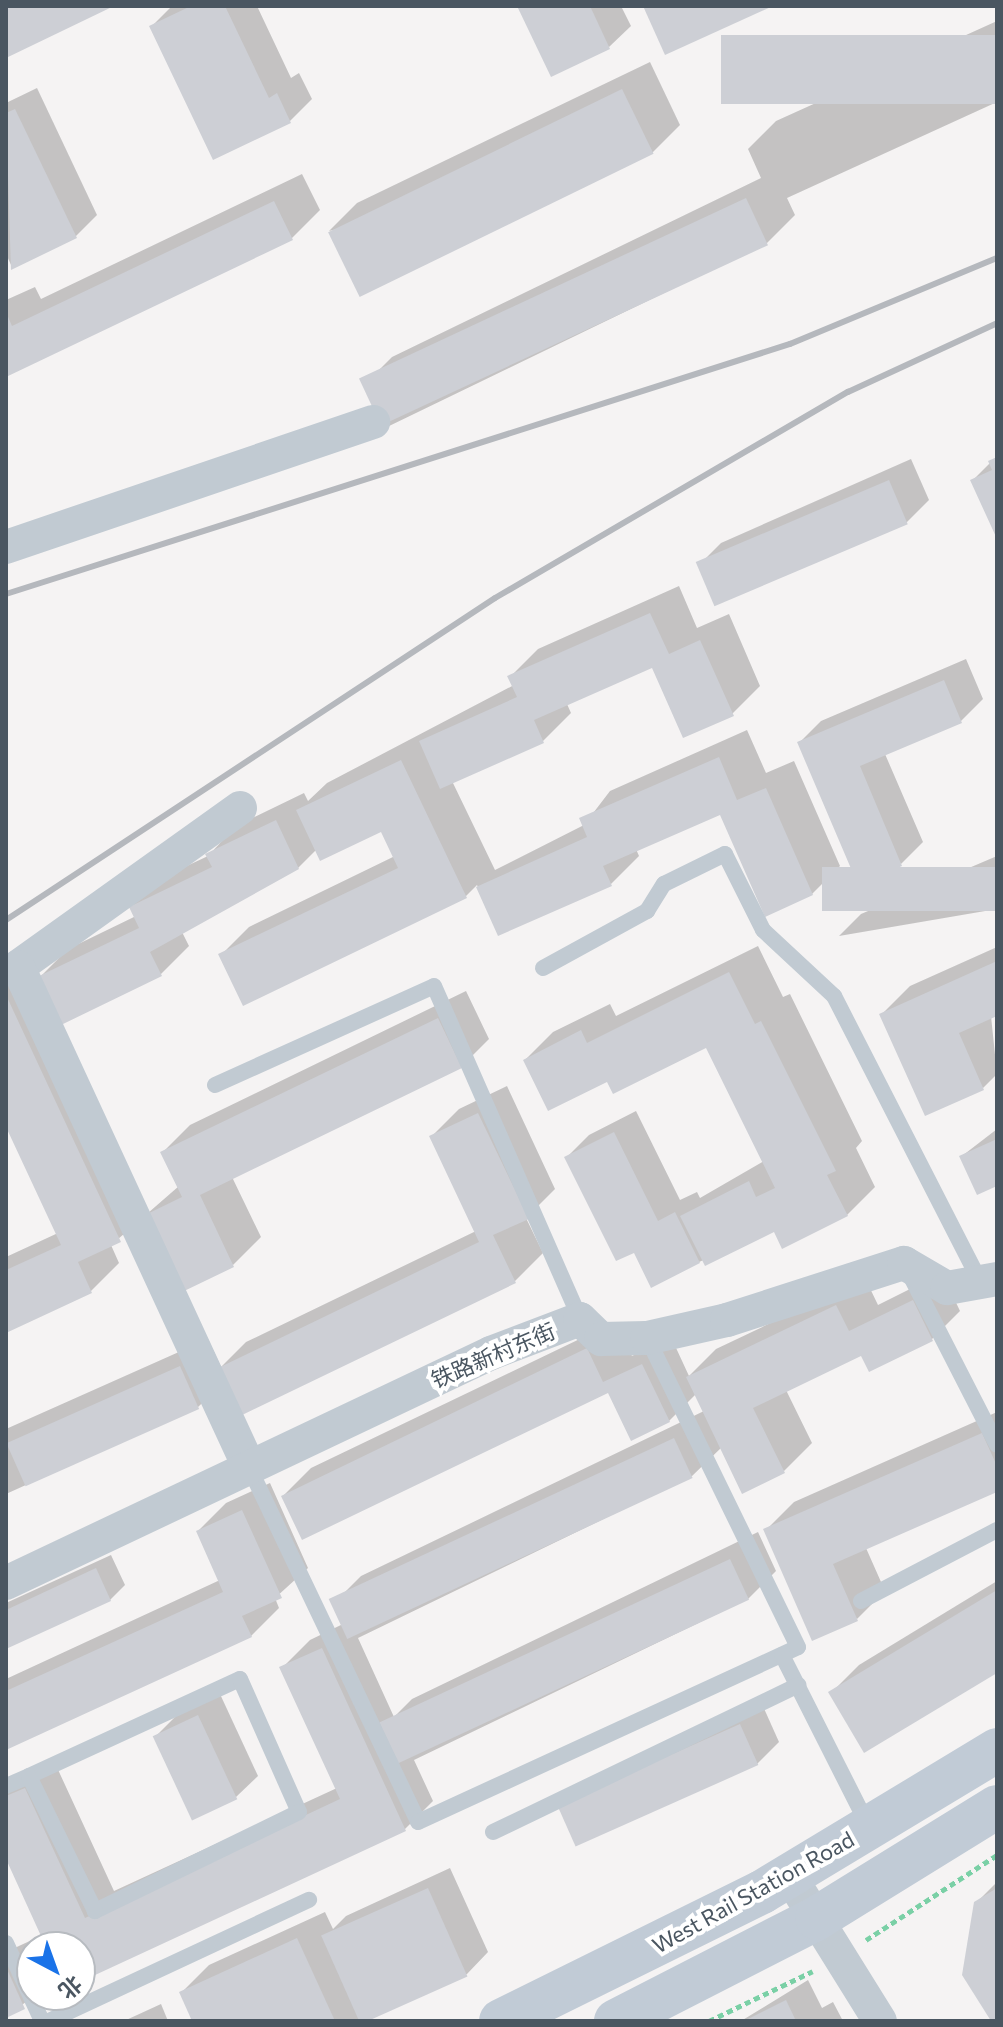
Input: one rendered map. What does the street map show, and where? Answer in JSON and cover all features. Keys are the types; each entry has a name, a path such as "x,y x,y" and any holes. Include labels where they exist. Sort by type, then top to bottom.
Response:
{"main road":[{"name":"West Rail Station Road","path":"501,2021 789,1875 997,1750"},
{"path":"616,2021 817,1918 997,1807"}],"street":[{"path":"6,547 373,422"},
{"path":"240,808 18,967 249,1467"},
{"path":"904,1263 947,1288 989,1281"},
{"name":"铁路新村东街","path":"6,1583 491,1353 580,1319 601,1339 647,1338 727,1320 904,1263"},
{"path":"789,1875 880,2021"}],"lane":[{"path":"543,968 647,911 664,884 725,854 763,930 834,996 989,1281"},
{"path":"215,1085 434,986 580,1319"},
{"path":"904,1263 997,1445"},
{"path":"249,1467 418,1822 798,1647 647,1338"},
{"path":"861,1601 997,1530"},
{"path":"782,1655 869,1827"},
{"path":"6,1786 240,1679 299,1812 95,1911 29,1776"},
{"path":"493,1832 799,1685"},
{"path":"49,2021 309,1900"},
{"path":"6,1943 42,2021"}],"building":[{"path":"6,6 114,6 6,58"},
{"path":"191,6 225,6 269,98 277,93 291,123 213,160 149,26"},
{"path":"517,6 590,6 610,49 551,77"},
{"path":"643,6 773,6 665,55"},
{"path":"721,35 997,35 997,104 721,104"},
{"path":"622,89 654,154 360,297 328,232"},
{"path":"15,109 77,238 11,270 6,113"},
{"path":"746,198 768,245 381,426 359,378"},
{"path":"274,201 293,240 6,377 6,312 12,326"},
{"path":"997,457 997,539 970,480 992,470 988,461"},
{"path":"889,480 908,524 714,606 696,562"},
{"path":"650,613 669,654 700,640 734,716 683,738 652,668 534,720 544,743 440,789 419,741 517,697 507,676"},
{"path":"944,680 962,723 860,766 902,866 858,885 797,742"},
{"path":"719,757 737,800 766,788 813,895 765,917 720,815 603,866 612,886 498,936 476,887 587,837 579,818"},
{"path":"401,760 467,898 243,1006 218,954 398,868 381,832 320,861 296,810"},
{"path":"276,820 299,869 150,952 162,976 61,1025 37,977 139,928 129,907 212,867 205,854"},
{"path":"822,867 997,867 997,911 822,911"},
{"path":"997,961 997,1016 959,1033 984,1090 925,1116 879,1014"},
{"path":"729,972 755,1024 761,1021 836,1171 827,1175 848,1216 782,1249 774,1232 705,1266 680,1216 749,1181 756,1197 775,1188 706,1048 613,1094 607,1082 548,1111 523,1060 581,1030 587,1043"},
{"path":"6,995 121,1242 78,1262 92,1293 6,1333 6,1270 61,1245 6,1127"},
{"path":"438,1018 462,1068 200,1195 234,1267 180,1293 143,1216 182,1197 160,1152"},
{"path":"478,1113 529,1219 493,1235 516,1283 238,1417 216,1369 479,1242 429,1136"},
{"path":"614,1132 658,1221 675,1212 700,1263 651,1288 634,1253 616,1261 564,1157"},
{"path":"997,1139 997,1186 977,1195 959,1156"},
{"path":"913,1300 933,1341 869,1372 861,1356 753,1408 785,1473 742,1494 686,1377 836,1305 849,1331"},
{"path":"587,1348 603,1382 642,1364 670,1422 631,1441 608,1393 302,1540 281,1496"},
{"path":"180,1366 199,1409 26,1486 6,1443"},
{"path":"982,1433 997,1466 997,1492 833,1564 858,1621 812,1641 763,1529"},
{"path":"674,1438 693,1478 347,1639 329,1599"},
{"path":"242,1510 282,1598 242,1616 252,1637 6,1750 6,1691 223,1592 196,1531"},
{"path":"730,1559 749,1600 398,1763 379,1723"},
{"path":"96,1568 111,1601 6,1649 6,1610"},
{"path":"997,1590 997,1673 864,1753 828,1692"},
{"path":"322,1648 406,1831 96,1975 96,1931 39,1931 6,1859 6,1796 25,1788 85,1918 340,1799 279,1667"},
{"path":"198,1715 237,1799 192,1820 153,1736"},
{"path":"740,1724 758,1765 576,1846 557,1805"},
{"path":"428,1888 467,1977 368,2021 359,2021 321,1936"},
{"path":"997,1888 997,2021 991,2021 962,1975 974,1902"},
{"path":"297,1938 335,2021 192,2021 179,1992"},
{"path":"6,1967 16,1989 16,2011 21,2011 6,2018"},
{"path":"786,2000 796,2021 744,2021"}],"railway":[{"path":"6,594 790,344 997,258"},
{"path":"6,920 495,598 848,392 997,323"}]}
